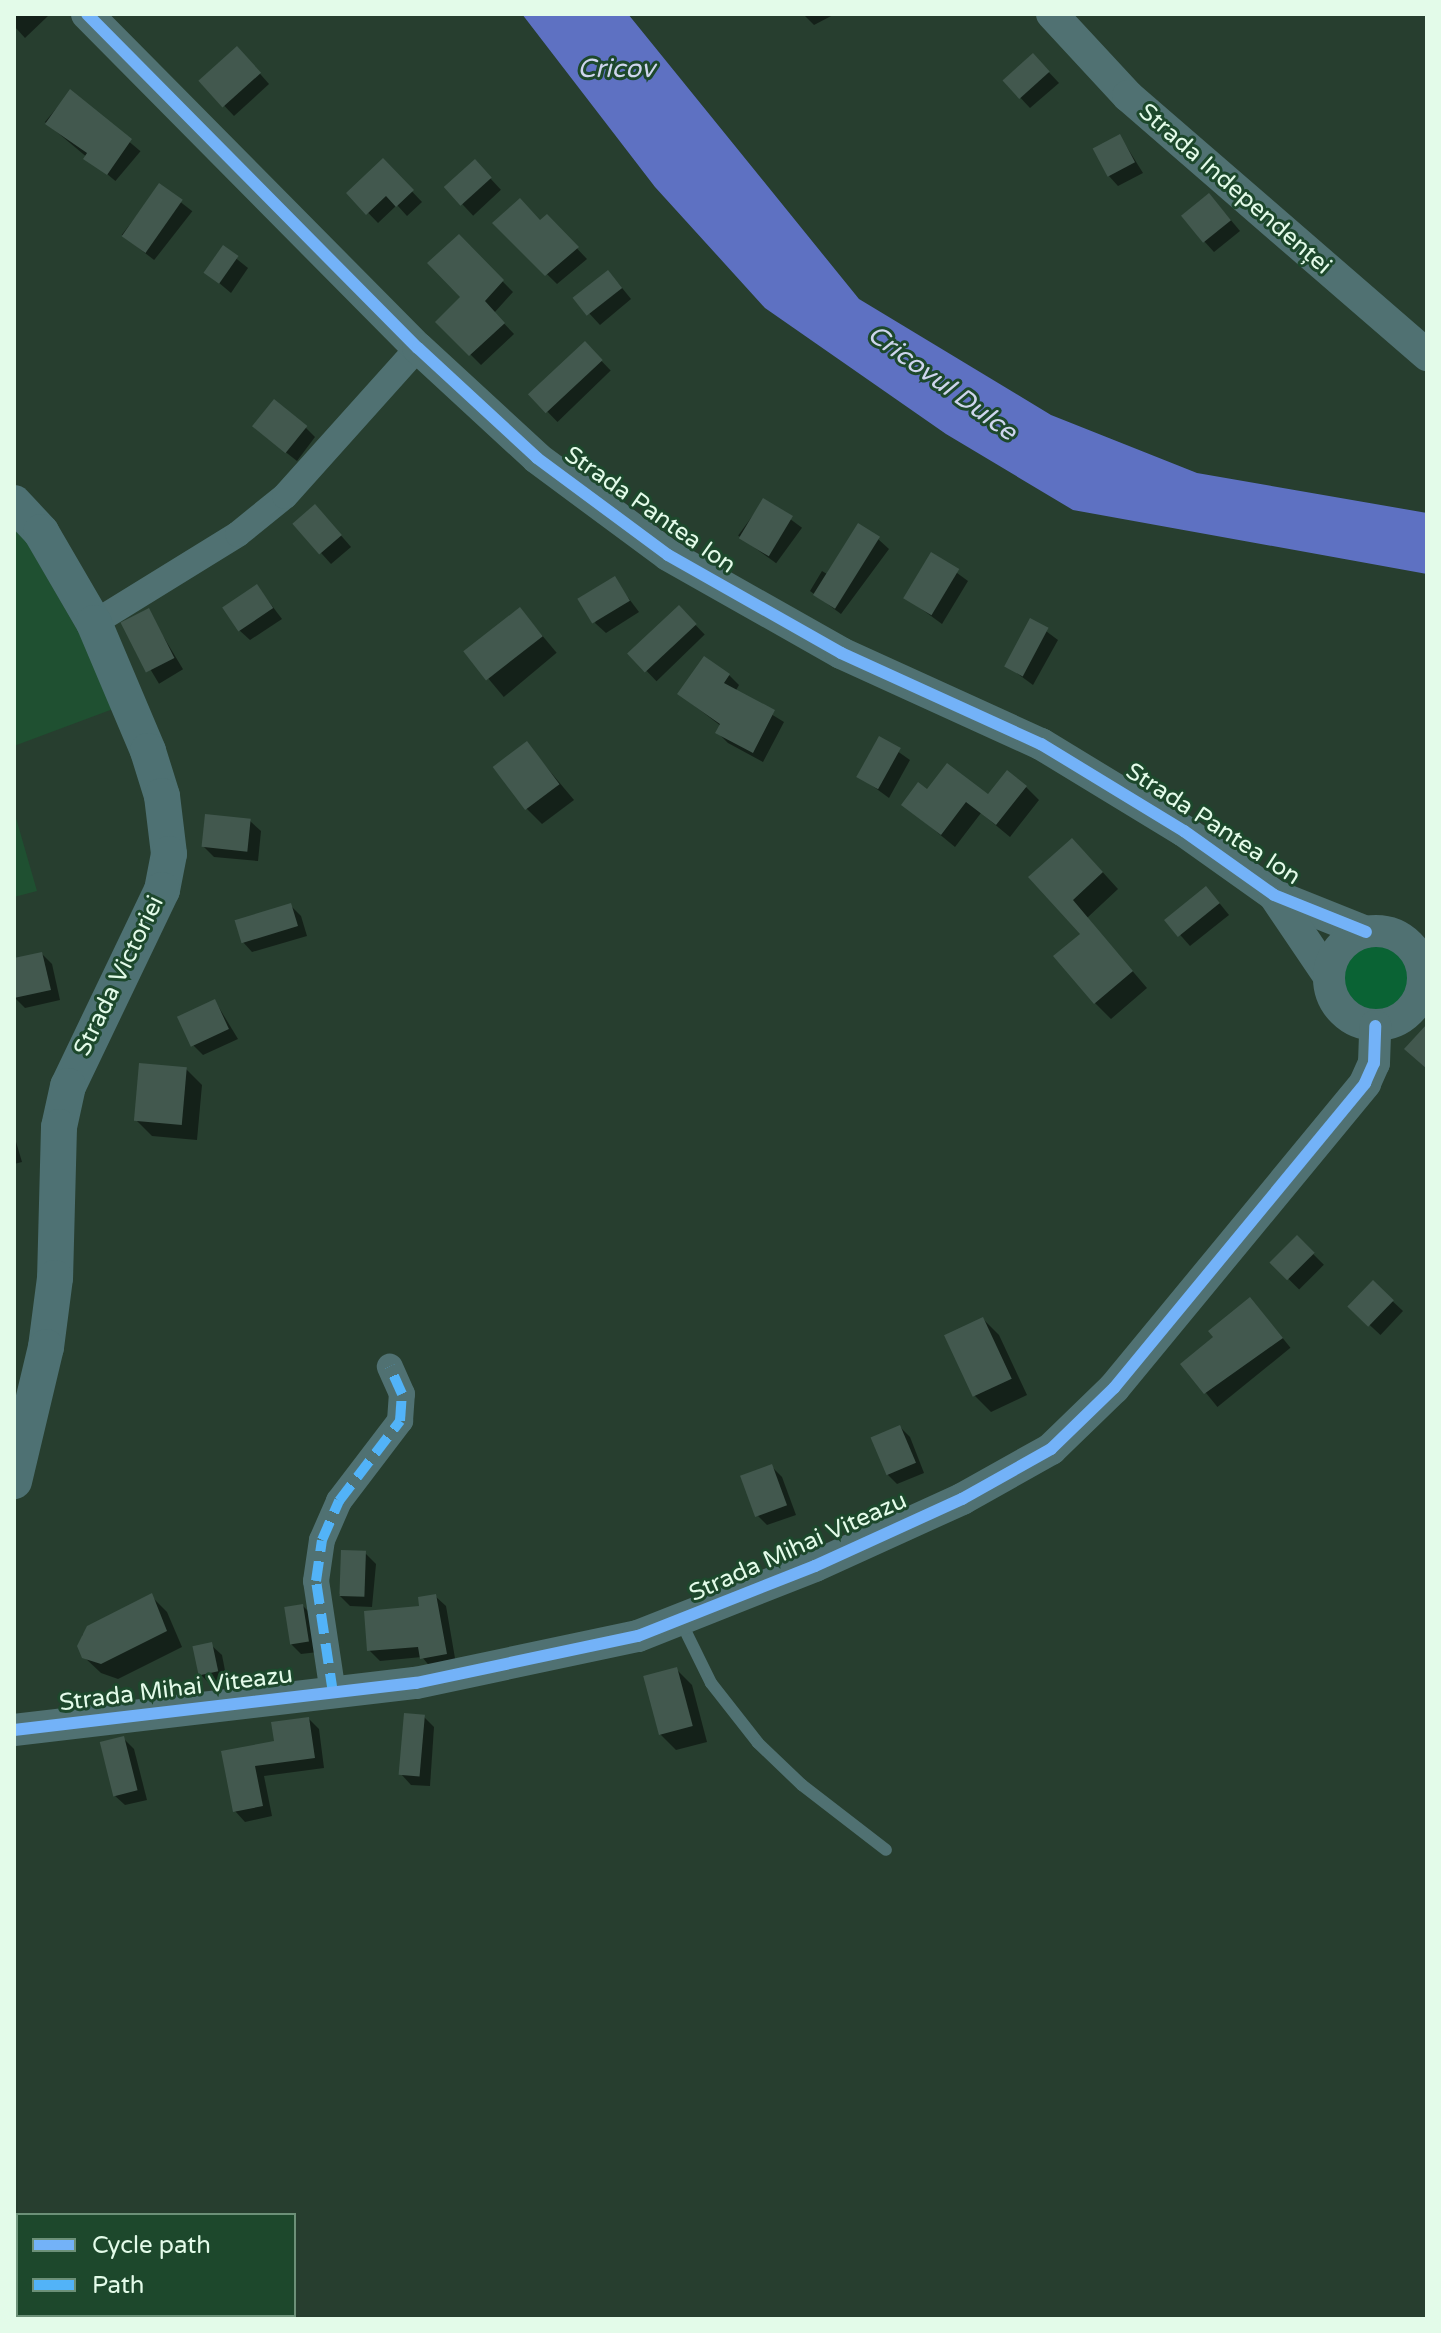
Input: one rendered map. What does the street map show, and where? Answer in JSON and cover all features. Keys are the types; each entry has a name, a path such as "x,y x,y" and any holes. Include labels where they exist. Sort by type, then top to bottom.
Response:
{"main road":[{"name":"Strada Victoriei","path":"14,503 41,532 94,623 153,766 169,854 162,890 68,1086 59,1127 55,1278 46,1347 14,1481"}],"street":[{"name":"Strada Independenței","path":"1052,14 1128,96 1427,355"},
{"name":"Strada Pantea Ion","path":"97,17 418,348 537,458 668,555 841,653 1041,744 1184,831 1274,895 1366,932"},
{"path":"94,623 238,534 285,496 418,348"},
{"name":"Strada Pantea Ion","path":"1274,895 1328,975"},
{"path":"1366,932 1395,934 1407,942 1425,973 1414,1008 1403,1018 1375,1026 1346,1016 1330,990 1328,975 1340,947 1366,932"},
{"name":"Strada Mihai Viteazu","path":"14,1730 416,1683 681,1622 962,1499 1077,1428 1350,1103 1374,1063 1375,1026"},
{"name":"Strada Mihai Viteazu","path":"333,1693 316,1581 322,1540 339,1501 400,1421 402,1394 390,1367"}],"lane":[{"name":"Strada Mihai Viteazu","path":"681,1622 711,1683 758,1743 802,1785 886,1850"}],"shaded area":[{"path":"14,520 121,706 14,746"},
{"path":"14,811 37,891 14,897"},
{"path":"1377,939 1392,942 1404,951 1413,963 1416,978 1413,993 1404,1005 1392,1014 1377,1017 1362,1014 1350,1005 1341,993 1338,978 1341,963 1350,951 1362,942"}],"water":[{"name":"Cricov","path":"522,14 628,14 859,299 1051,415 1197,473 1427,513 1427,574 1073,510 946,434 765,308 655,187"}],"building":[{"path":"237,46 261,73 222,108 198,81"},
{"path":"1033,53 1050,72 1019,99 1003,80"},
{"path":"70,89 132,139 107,175 83,159 87,153 45,124"},
{"path":"1120,134 1135,162 1108,177 1093,149"},
{"path":"383,158 414,190 396,207 386,196 366,215 346,193"},
{"path":"475,159 492,178 461,206 444,187"},
{"path":"159,183 183,200 145,253 122,236"},
{"path":"1209,193 1231,220 1203,243 1181,216"},
{"path":"520,198 540,220 547,214 579,247 545,276 492,223"},
{"path":"459,234 504,280 485,301 505,323 469,356 435,322 460,297 427,263"},
{"path":"223,245 239,256 219,284 203,273"},
{"path":"608,270 622,288 587,316 573,298"},
{"path":"585,341 603,360 546,413 528,394"},
{"path":"274,399 307,426 285,453 252,426"},
{"path":"763,498 793,516 769,556 739,538"},
{"path":"315,504 342,535 319,555 292,524"},
{"path":"858,523 880,537 835,609 813,595"},
{"path":"931,552 959,569 931,615 903,598"},
{"path":"615,576 630,601 592,624 577,599"},
{"path":"257,584 273,608 238,632 222,607"},
{"path":"679,605 697,624 645,672 627,653"},
{"path":"520,607 543,636 486,680 463,651"},
{"path":"149,608 174,658 146,672 120,623"},
{"path":"1030,618 1049,628 1023,676 1004,667"},
{"path":"704,656 730,674 724,683 775,710 753,753 715,733 720,724 677,694"},
{"path":"879,736 901,748 878,789 856,777"},
{"path":"527,741 559,784 525,810 493,767"},
{"path":"947,763 988,794 1007,770 1027,786 996,825 966,802 941,835 901,805 918,782 927,789"},
{"path":"205,814 251,819 247,852 202,847"},
{"path":"1072,838 1103,872 1073,900 1133,971 1094,1004 1053,956 1080,934 1028,877"},
{"path":"1206,886 1220,903 1178,937 1164,920"},
{"path":"291,903 298,926 242,943 235,920"},
{"path":"42,952 51,990 14,998 14,958"},
{"path":"215,999 229,1029 191,1047 177,1017"},
{"path":"1427,1024 1427,1069 1404,1049"},
{"path":"139,1063 187,1067 182,1125 134,1121"},
{"path":"1297,1235 1315,1253 1287,1280 1269,1263"},
{"path":"1373,1280 1394,1300 1368,1327 1347,1307"},
{"path":"1250,1297 1283,1338 1204,1394 1180,1364 1213,1337 1208,1331"},
{"path":"983,1317 1012,1379 973,1397 944,1335"},
{"path":"900,1425 916,1463 887,1475 871,1438"},
{"path":"772,1464 787,1505 755,1517 740,1476"},
{"path":"341,1550 366,1551 364,1597 339,1596"},
{"path":"152,1593 167,1631 101,1664 82,1658 77,1646 87,1626"},
{"path":"436,1594 447,1654 420,1659 418,1647 367,1651 364,1611 419,1606 418,1597"},
{"path":"303,1604 309,1642 290,1645 284,1607"},
{"path":"212,1642 218,1671 199,1676 192,1646"},
{"path":"677,1667 693,1726 659,1735 643,1676"},
{"path":"404,1713 425,1715 420,1777 399,1775"},
{"path":"309,1717 315,1758 255,1766 263,1806 233,1812 221,1751 274,1741 271,1722"},
{"path":"124,1736 138,1790 113,1796 100,1742"}],"marked path":[{"path":"333,1693 316,1581 322,1540 339,1501 400,1421 402,1394 390,1367"}],"cycle path":[{"path":"87,14 418,348 537,458 668,555 841,653 1041,744 1184,831 1274,895 1366,932"},
{"path":"14,1730 416,1683 638,1636 815,1566 962,1499 1051,1449 1114,1388 1365,1083 1374,1063 1375,1026"}],"water label":[{"name":"Cricovul Dulce","path":"942,383"}]}
